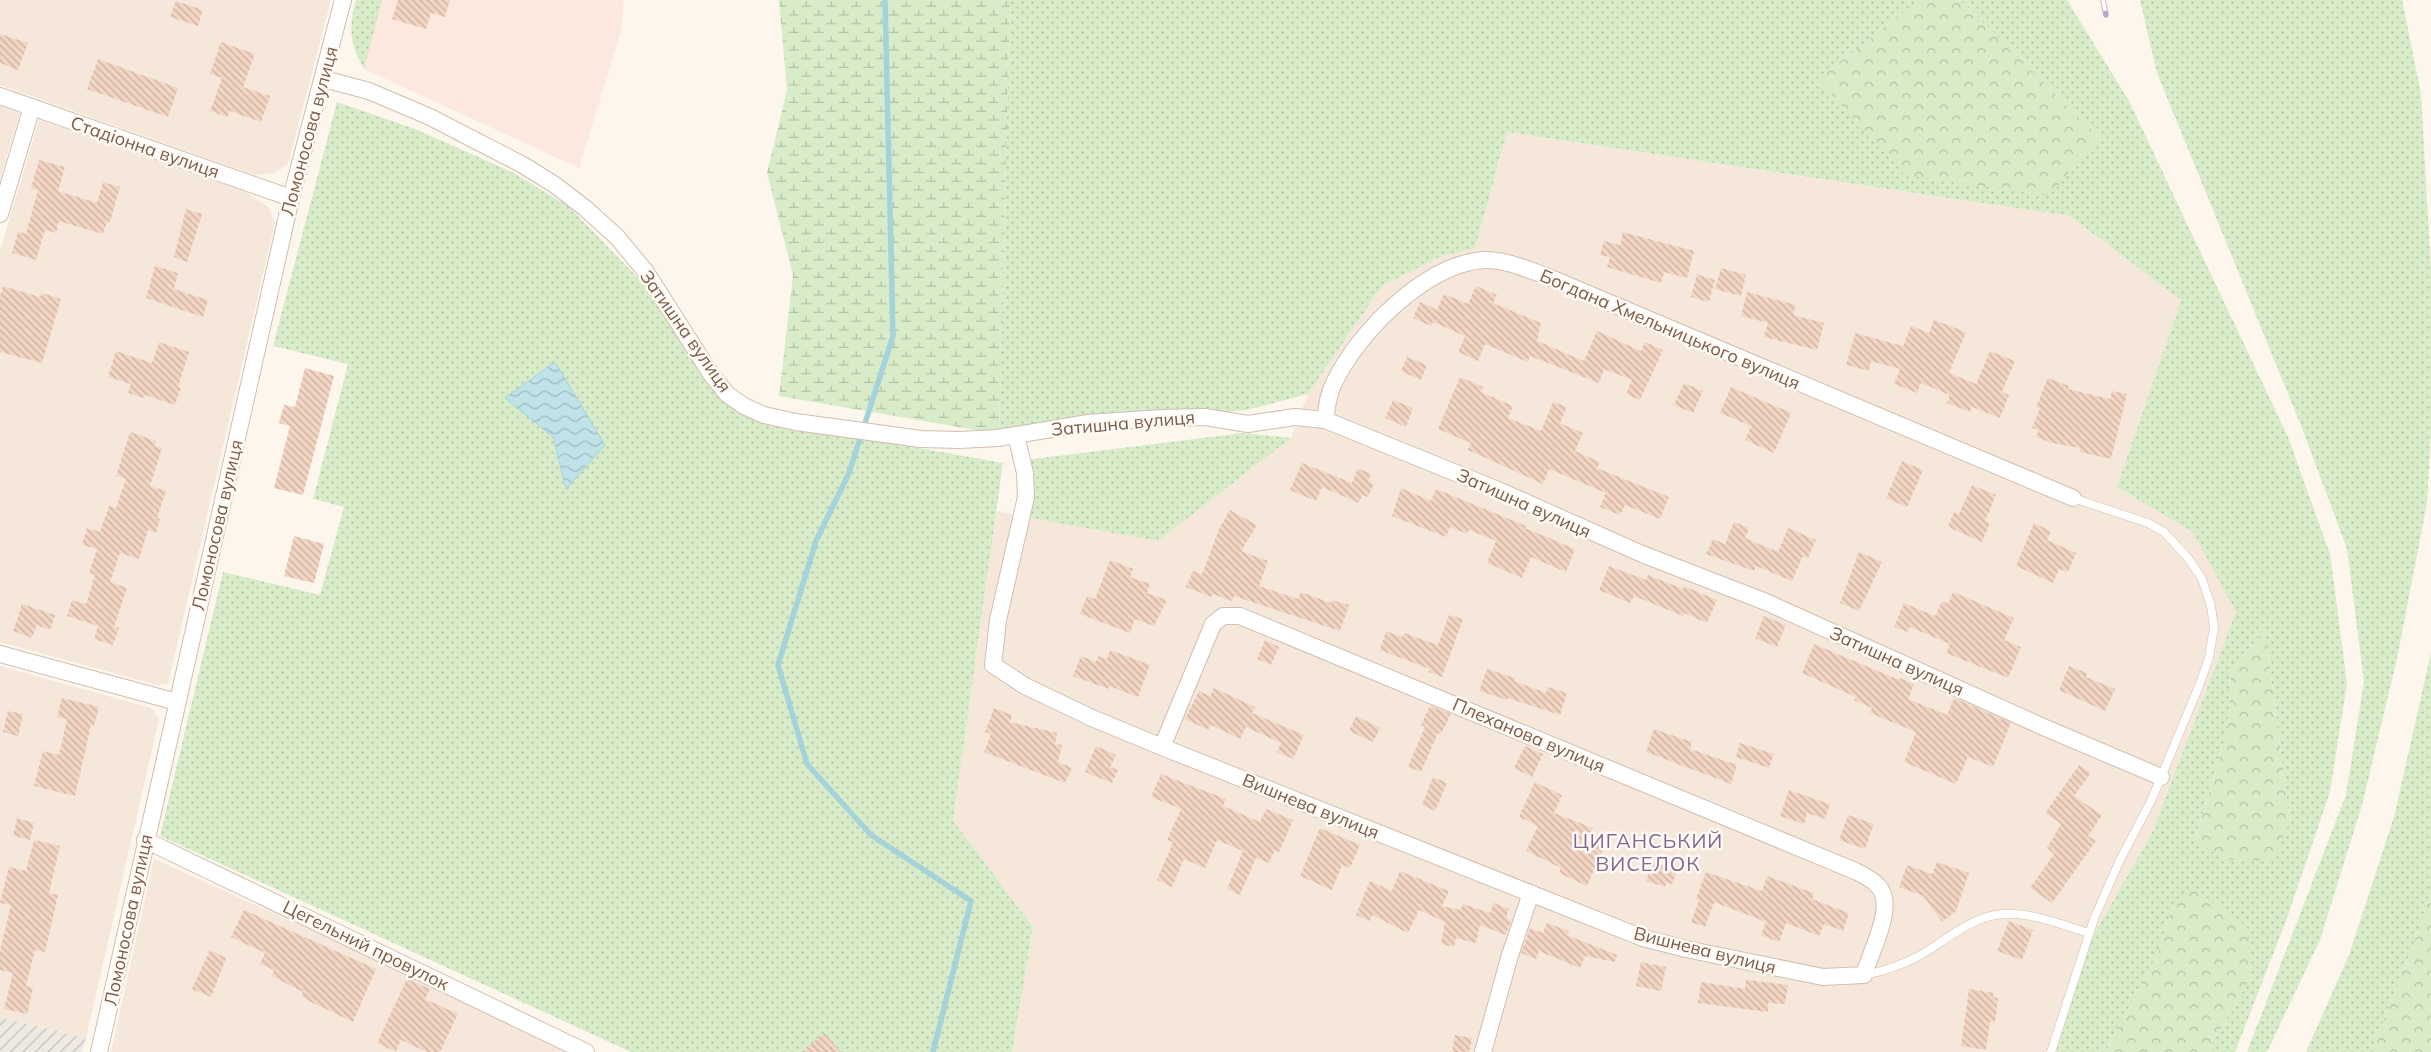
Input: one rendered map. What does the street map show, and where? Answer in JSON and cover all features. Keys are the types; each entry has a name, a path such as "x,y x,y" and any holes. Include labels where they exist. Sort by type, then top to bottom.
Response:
{"street":[{"name":"Ломоносова вулиця","path":"98,1052 291,198 324,79 343,0"},
{"name":"Затишна вулиця","path":"324,79 369,91 430,117 486,145 555,185 601,221 632,255 663,297 711,374 727,394 752,410 778,419 921,439 979,440 1088,423 1181,417 1205,417 1248,424 1295,417 1324,420 1498,490 1624,546 1766,602 2041,726 2161,777"},
{"name":"Стадіонна вулиця","path":"0,96 291,198"},
{"path":"0,214 32,107"},
{"name":"Богдана Хмельницького вулиця","path":"1324,420 1329,394 1344,366 1376,324 1418,285 1441,272 1471,262 1490,260 1512,264 1546,276 2073,498"},
{"name":"Вишнева вулиця","path":"1016,435 1025,473 1026,497 998,620 993,666 1025,686 1092,718 1162,747 1622,929 1667,945 1823,977 1864,975"},
{"name":"Плеханова вулиця","path":"1162,747 1214,624 1223,616 1230,615 1252,620 1855,871 1871,880 1882,892 1885,908 1864,975"},
{"path":"0,654 177,702"},
{"name":"Цегельний провулок","path":"145,840 586,1052"},
{"path":"1482,1052 1510,955 1531,893"}],"lane":[{"path":"2051,1052 2089,933 2120,860 2161,777 2209,658 2214,627 2211,606 2196,568 2164,532 2148,522 2073,498"},
{"path":"1864,975 1902,964 1983,918 2002,914 2025,916 2089,933"}],"shaded area":[{"path":"0,0 331,0 288,164 274,173 254,175 0,85"},
{"path":"382,0 624,0 621,31 579,168 364,69"},
{"path":"0,106 20,113 0,179"},
{"path":"39,120 246,192 268,207 275,222 168,684 157,685 0,642 0,251"},
{"path":"1507,132 2070,216 2181,300 2117,487 2194,532 2236,612 2152,833 2092,938 2056,1052 1012,1052 1033,927 953,820 996,511 1158,541 1291,438 1308,394 1382,286 1442,256 1475,248"},
{"path":"0,666 151,708 159,719 86,1038 0,1017"},
{"path":"154,859 580,1052 111,1052"},
{"path":"0,1017 86,1038 82,1052 0,1052"}],"green space":[{"path":"356,0 382,0 364,69 353,44 352,36 351,27"},
{"path":"779,0 1010,0 999,434 779,396 793,275 767,173 787,90"},
{"path":"1010,0 1919,0 1818,79 2099,137 1960,0 2067,0 2129,101 2288,437 2330,554 2347,683 2330,792 2286,921 2235,1052 2207,1052 2250,979 2171,912 2160,949 2106,1052 2056,1052 2092,938 2152,833 2236,612 2193,532 2117,487 2181,300 2070,216 1507,132 1475,248 1442,256 1382,286 1308,394 1247,410 999,434","holes":["2265,629 2290,822 2195,839 2228,728 2231,671"]},
{"path":"1919,0 1960,0 2099,137 2049,196 1905,175 1818,79"},
{"path":"2140,0 2402,0 2421,94 2431,271 2431,431 2427,503 2397,659 2362,805 2320,940 2267,1052 2247,1052 2346,795 2364,682 2347,549 2302,428 2157,73"},
{"path":"337,102 415,129 512,172 568,206 640,280 747,417 1003,463 953,820 1033,927 1012,1052 631,1052 160,836 223,572 320,595 344,507 313,499 348,364 273,346","holes":["553,437 605,445 566,488 565,488"]},
{"path":"1243,433 1291,438 1158,541 1020,516 1025,460"},
{"path":"2265,629 2290,822 2272,861 2224,859 2195,840 2228,728 2231,671"},
{"path":"2431,653 2431,890 2418,933 2371,1052 2306,1052 2349,955 2394,817"},
{"path":"2193,888 2247,926 2250,979 2207,1052 2106,1052 2160,949 2171,912"},
{"path":"2431,890 2431,1052 2371,1052 2418,933"}],"water":[{"path":"555,362 605,445 566,489 553,437 505,398"}],"building":[{"path":"398,0 450,0 445,17 431,13 426,29 392,19"},
{"path":"176,1 203,10 198,26 170,17"},
{"path":"0,34 28,43 18,70 0,63"},
{"path":"221,42 255,54 243,87 270,96 261,122 230,111 227,117 210,111 222,78 210,74"},
{"path":"98,59 178,88 168,117 87,89"},
{"path":"39,160 65,167 58,191 97,203 103,182 120,187 110,222 107,221 103,234 59,221 56,233 45,230 36,260 12,253 18,231 26,234 38,190 31,188"},
{"path":"186,209 202,214 187,262 174,257"},
{"path":"1623,232 1694,251 1687,278 1664,272 1661,283 1607,267 1610,257 1600,255 1604,241 1620,245"},
{"path":"155,266 178,273 174,289 208,300 203,317 146,298"},
{"path":"1721,268 1746,275 1741,296 1715,289"},
{"path":"1697,274 1715,280 1709,302 1691,297"},
{"path":"3,286 40,297 42,293 61,299 42,363 0,352 0,296"},
{"path":"1476,286 1497,295 1493,303 1541,323 1537,341 1584,361 1597,331 1641,351 1645,342 1663,350 1640,400 1626,394 1632,380 1604,369 1599,383 1530,356 1528,362 1485,344 1478,361 1458,352 1465,336 1433,322 1431,326 1413,318 1420,302 1437,310 1444,294 1468,304"},
{"path":"1747,292 1796,305 1793,315 1824,323 1817,350 1764,337 1768,323 1741,316"},
{"path":"1934,320 1966,332 1949,373 1976,384 1990,351 2015,361 2002,392 2009,395 2000,418 1972,407 1970,412 1947,403 1950,395 1921,383 1917,393 1894,384 1900,369 1871,361 1869,371 1846,365 1855,333 1903,346 1911,326 1929,333"},
{"path":"159,342 189,352 178,387 181,388 175,405 145,395 144,398 128,393 131,384 108,377 116,351 152,363"},
{"path":"1407,357 1427,365 1421,380 1401,371"},
{"path":"305,368 334,376 303,495 274,488 290,426 279,423 284,405 295,407"},
{"path":"1460,377 1483,387 1481,392 1513,406 1508,418 1541,431 1553,402 1567,407 1560,423 1583,433 1575,451 1600,462 1597,468 1669,497 1660,519 1625,505 1620,515 1600,507 1606,493 1549,469 1543,484 1468,450 1471,443 1438,429"},
{"path":"2048,378 2069,386 2068,389 2110,399 2112,391 2127,394 2111,459 2080,452 2080,448 2052,443 2036,437 2039,430 2032,428 2040,409 2036,407"},
{"path":"1684,383 1703,391 1693,413 1674,405"},
{"path":"1731,387 1791,413 1774,453 1745,440 1751,426 1720,413"},
{"path":"1393,400 1413,408 1406,427 1385,418"},
{"path":"130,432 156,441 154,446 162,448 150,486 166,491 157,518 160,519 156,533 148,530 139,559 120,553 110,582 127,588 114,627 119,628 113,645 94,639 98,626 67,616 72,600 86,604 95,575 89,573 97,549 82,545 87,528 100,532 109,506 116,508 126,479 116,476"},
{"path":"1902,461 1923,470 1907,507 1886,498"},
{"path":"1302,463 1352,483 1358,468 1371,474 1368,481 1374,484 1368,497 1362,495 1359,503 1322,487 1316,501 1290,490"},
{"path":"1972,485 1996,495 1985,521 1990,523 1982,542 1948,527 1954,512 1959,514"},
{"path":"1401,488 1431,501 1436,489 1526,526 1525,528 1575,549 1566,572 1531,557 1522,578 1487,563 1496,541 1469,530 1467,534 1450,527 1446,537 1392,516"},
{"path":"1230,510 1257,525 1241,551 1268,561 1259,586 1298,599 1301,592 1331,603 1332,600 1349,605 1340,631 1234,596 1232,601 1213,594 1211,597 1186,587 1193,571 1202,574 1220,527"},
{"path":"1734,522 1749,528 1745,538 1778,552 1788,528 1816,540 1808,558 1803,556 1792,581 1756,566 1754,571 1706,554 1713,539 1725,544"},
{"path":"2034,523 2051,531 2047,540 2076,553 2068,572 2059,569 2053,583 2016,566"},
{"path":"294,536 324,544 314,583 284,576"},
{"path":"1859,552 1882,562 1859,611 1840,603"},
{"path":"1110,560 1133,569 1130,577 1150,584 1147,593 1167,600 1154,626 1135,619 1130,633 1080,614 1087,596 1095,599"},
{"path":"1609,566 1646,580 1648,575 1683,589 1684,586 1717,600 1707,623 1684,613 1683,616 1634,596 1630,603 1599,590"},
{"path":"1953,592 2014,618 2004,640 2021,647 2008,678 1946,653 1950,644 1910,627 1908,632 1894,627 1904,603 1935,616 1942,601 1948,604"},
{"path":"22,604 55,615 50,630 37,625 32,638 13,631"},
{"path":"1449,615 1463,619 1442,677 1429,672 1430,669 1380,650 1386,631 1402,637 1404,633 1438,645"},
{"path":"1764,616 1786,625 1777,647 1755,638"},
{"path":"1265,640 1279,647 1271,665 1257,659"},
{"path":"1814,644 1899,680 1900,678 1914,684 1908,699 1947,715 1954,698 2011,723 1993,767 1968,757 1956,784 1904,762 1916,732 1870,713 1872,708 1854,700 1856,697 1802,673"},
{"path":"1110,650 1150,665 1138,697 1109,686 1108,689 1073,676 1081,656 1096,662 1098,656 1107,659"},
{"path":"2069,666 2087,673 2086,677 2115,689 2105,711 2059,690"},
{"path":"1487,669 1515,678 1514,681 1546,693 1548,687 1567,693 1560,715 1508,698 1507,700 1479,691"},
{"path":"1214,688 1255,707 1252,713 1304,735 1293,759 1277,752 1281,743 1246,727 1240,739 1211,725 1208,730 1185,719 1199,691 1210,696"},
{"path":"62,698 99,707 94,726 91,725 75,796 34,786 43,751 59,755 67,719 57,717"},
{"path":"1430,706 1451,714 1441,734 1438,733 1421,772 1408,767 1425,727 1421,725"},
{"path":"994,708 1012,715 1010,722 1057,733 1055,744 1062,745 1058,762 1072,768 1065,783 984,752 991,734 985,732"},
{"path":"8,711 23,714 18,736 3,732"},
{"path":"1356,716 1380,728 1373,742 1349,731"},
{"path":"1654,729 1692,742 1690,749 1737,765 1731,784 1646,752"},
{"path":"1740,743 1774,754 1769,768 1736,757"},
{"path":"1096,746 1116,755 1110,767 1118,770 1112,783 1085,772"},
{"path":"1525,746 1543,754 1532,777 1514,768"},
{"path":"2079,765 2091,773 2074,796 2102,815 2088,836 2096,841 2052,903 2030,888 2054,854 2047,848 2061,824 2045,813"},
{"path":"1161,774 1226,799 1223,806 1260,822 1266,809 1293,820 1279,852 1275,850 1269,863 1256,858 1240,895 1227,889 1243,851 1217,840 1205,868 1184,859 1172,887 1157,880 1173,842 1167,840 1181,809 1151,797"},
{"path":"1433,777 1447,783 1435,811 1422,805"},
{"path":"1535,782 1562,795 1554,813 1593,828 1588,841 1604,847 1587,886 1559,873 1561,868 1526,851 1538,826 1519,817"},
{"path":"1789,790 1830,804 1825,819 1807,813 1804,824 1780,816"},
{"path":"1848,815 1874,824 1865,849 1839,840"},
{"path":"17,818 34,823 30,840 13,836"},
{"path":"1320,828 1360,845 1350,868 1342,865 1332,890 1300,876"},
{"path":"34,840 60,846 49,893 58,895 45,952 35,950 26,986 33,988 27,1014 4,1009 13,973 0,970 0,951 11,905 0,903 9,867 26,871"},
{"path":"1653,861 1677,871 1672,884 1666,882 1665,887 1646,881"},
{"path":"1937,862 1969,873 1956,911 1942,922 1923,896 1899,887 1907,865 1932,874"},
{"path":"1400,871 1449,891 1442,906 1460,910 1463,904 1490,913 1494,903 1509,909 1506,918 1511,921 1506,935 1480,925 1476,943 1456,938 1454,947 1441,944 1445,922 1419,910 1408,933 1372,915 1370,921 1356,915 1370,881 1392,891"},
{"path":"1706,872 1762,891 1767,876 1814,893 1812,899 1849,913 1843,931 1824,924 1819,936 1786,923 1779,942 1761,935 1766,922 1714,902 1705,927 1691,922 1699,900 1696,899"},
{"path":"244,910 376,969 353,1022 311,1002 301,996 303,992 272,976 274,970 260,964 265,953 231,937"},
{"path":"2009,921 2033,930 2022,960 1997,951"},
{"path":"1547,923 1569,931 1567,935 1617,955 1615,962 1585,956 1580,968 1539,951 1536,959 1521,953 1530,928 1543,933"},
{"path":"210,950 226,958 211,997 192,989"},
{"path":"1641,962 1666,967 1661,991 1636,986"},
{"path":"407,979 430,989 425,999 458,1014 440,1052 427,1052 401,1040 396,1052 377,1043"},
{"path":"1746,980 1788,985 1785,1004 1768,1003 1768,1012 1698,1003 1701,982 1745,989"},
{"path":"1969,989 1994,993 1993,997 1998,998 1995,1022 1990,1021 1986,1050 1961,1046"},
{"path":"824,1033 841,1052 802,1052"},
{"path":"1455,1035 1472,1038 1469,1052 1452,1052"}],"waterway":[{"path":"885,0 893,336 849,473 816,541 778,665 807,764 871,835 971,901 933,1052"}],"railway":[{"path":"2103,0 2106,15"}],"district":[{"name":"ЦИГАНСЬКИЙ ВИСЕЛОК","path":"1648,852"}]}
